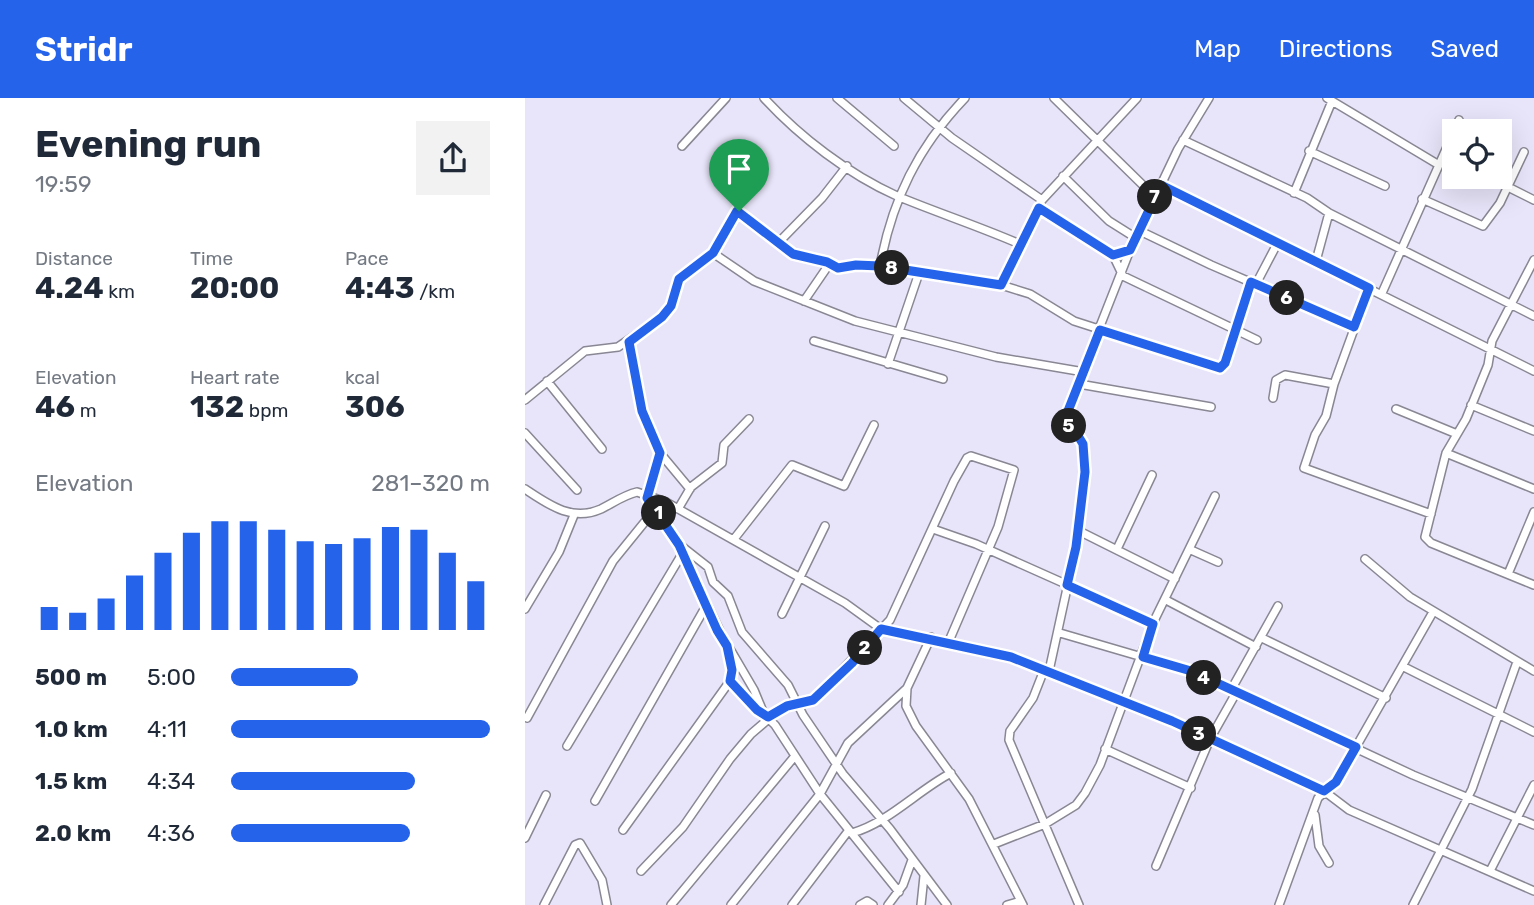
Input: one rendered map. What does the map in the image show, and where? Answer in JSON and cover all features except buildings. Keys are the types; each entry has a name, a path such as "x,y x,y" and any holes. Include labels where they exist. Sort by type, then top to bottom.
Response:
{"street":[{"path":"682,146 726,98"},
{"path":"764,98 795,128 847,166 898,196 1021,245"},
{"path":"837,98 894,146"},
{"path":"904,98 937,127 1042,200"},
{"path":"880,266 898,196 937,127 965,98"},
{"path":"1054,98 1155,197"},
{"path":"1001,285 1042,200 1097,141 1128,101 1137,98"},
{"path":"1079,905 1009,740 1014,723 1033,698 1047,671 1060,633 1085,472 1084,448 1066,416 1123,275 1130,250 1182,140 1209,98"},
{"path":"1294,193 1329,100 1439,165"},
{"path":"1182,140 1294,193 1534,316"},
{"path":"1309,151 1385,186"},
{"path":"1512,178 1524,152"},
{"path":"1382,293 1442,158"},
{"path":"779,242 823,198 847,166"},
{"path":"1063,176 1100,213 1138,234 1354,327"},
{"path":"1161,185 1534,371"},
{"path":"1422,200 1480,227 1490,219 1507,189"},
{"path":"1512,189 1534,200"},
{"path":"1039,208 1113,255 1123,275 1257,340"},
{"path":"525,400 585,351 611,350 629,342 666,312 681,277 713,253 737,211 797,256 830,263 838,268 856,265 880,266 1001,285 1030,294 1074,321 1220,368 1225,363 1253,283 1277,244"},
{"path":"1316,261 1329,212"},
{"path":"1113,255 1130,250"},
{"path":"713,253 754,281 855,321 996,357 1084,372"},
{"path":"1533,262 1489,347 1488,365 1446,453 1425,537 1428,542 1534,584"},
{"path":"804,301 830,263"},
{"path":"888,364 919,272"},
{"path":"1369,288 1334,384 1327,416 1313,441 1304,470 1431,514"},
{"path":"814,341 943,379"},
{"path":"629,342 642,411 660,453 689,489"},
{"path":"1273,398 1276,380 1285,374 1334,384"},
{"path":"547,381 603,449"},
{"path":"1079,384 1211,407"},
{"path":"1471,405 1534,431"},
{"path":"1396,409 1457,434"},
{"path":"678,509 689,489 722,464 725,445 749,419"},
{"path":"734,539 792,465 844,486 874,425"},
{"path":"525,433 577,490"},
{"path":"646,494 656,475 660,453"},
{"path":"1446,453 1534,489"},
{"path":"641,871 683,827 730,758 766,716 809,702 820,694 881,629 898,606 969,456 1014,470 1003,513 949,641"},
{"path":"1117,549 1152,475"},
{"path":"525,489 552,506 575,515 600,510 630,494 646,494 734,539 845,603 881,629 931,637 1011,657 1125,701 1324,791 1349,810 1534,891"},
{"path":"646,494 679,545 706,606 766,716"},
{"path":"994,844 1045,824 1080,800 1125,701 1153,624 1215,496"},
{"path":"527,718 613,561 656,508"},
{"path":"1508,574 1534,512"},
{"path":"525,609 559,552 575,515"},
{"path":"782,614 825,526"},
{"path":"933,529 988,550 1153,624"},
{"path":"1077,530 1175,579"},
{"path":"1524,535 1534,538"},
{"path":"679,545 708,566 713,582 728,596 742,632 788,685 797,704 838,764 947,905"},
{"path":"1191,550 1218,562"},
{"path":"566,746 682,554"},
{"path":"1364,559 1392,584 1433,612 1534,671"},
{"path":"1166,600 1256,647"},
{"path":"594,801 706,606"},
{"path":"1156,866 1210,739 1278,606"},
{"path":"1279,905 1318,797 1336,782 1433,612"},
{"path":"1060,633 1184,669 1466,798 1534,825"},
{"path":"731,905 820,794 852,739 907,688 931,637"},
{"path":"1262,638 1386,698"},
{"path":"622,830 730,681 732,670 727,646"},
{"path":"1415,904 1466,798 1517,662"},
{"path":"1403,667 1534,732"},
{"path":"730,681 766,716 820,794 899,892"},
{"path":"907,688 908,711 994,844 1022,903 1007,905"},
{"path":"1105,749 1191,788"},
{"path":"671,905 795,756"},
{"path":"792,905 851,832 874,826 905,801 950,773"},
{"path":"1490,871 1534,785"},
{"path":"525,838 546,795"},
{"path":"1314,813 1319,846 1329,863"},
{"path":"544,905 575,845 580,843 602,880 607,905"},
{"path":"888,905 899,892 912,859"},
{"path":"921,905 924,876"},
{"path":"860,905 867,901 873,905"}],"shaded area":[{"path":"525,98 1534,98 1534,905 525,905"}],"route":[{"path":"1161,185 1369,288 1354,327 1251,282 1225,363 1220,368 1100,330 1066,416 1071,429 1083,444 1085,472 1076,547 1067,585 1153,624 1143,657 1191,671 1356,747 1336,782 1324,791 1087,685 1011,657 904,631 881,629 852,663 806,704 787,706 768,717 742,696 730,681 732,670 727,646 717,630 695,577 671,530 647,498 646,494 656,475 660,453 642,411 636,387 635,358 629,342 662,317 671,306 679,279 708,259 739,211 793,254 827,262 838,268 856,265 880,266 1001,285 1039,208 1113,255 1130,250 1161,185"}]}
